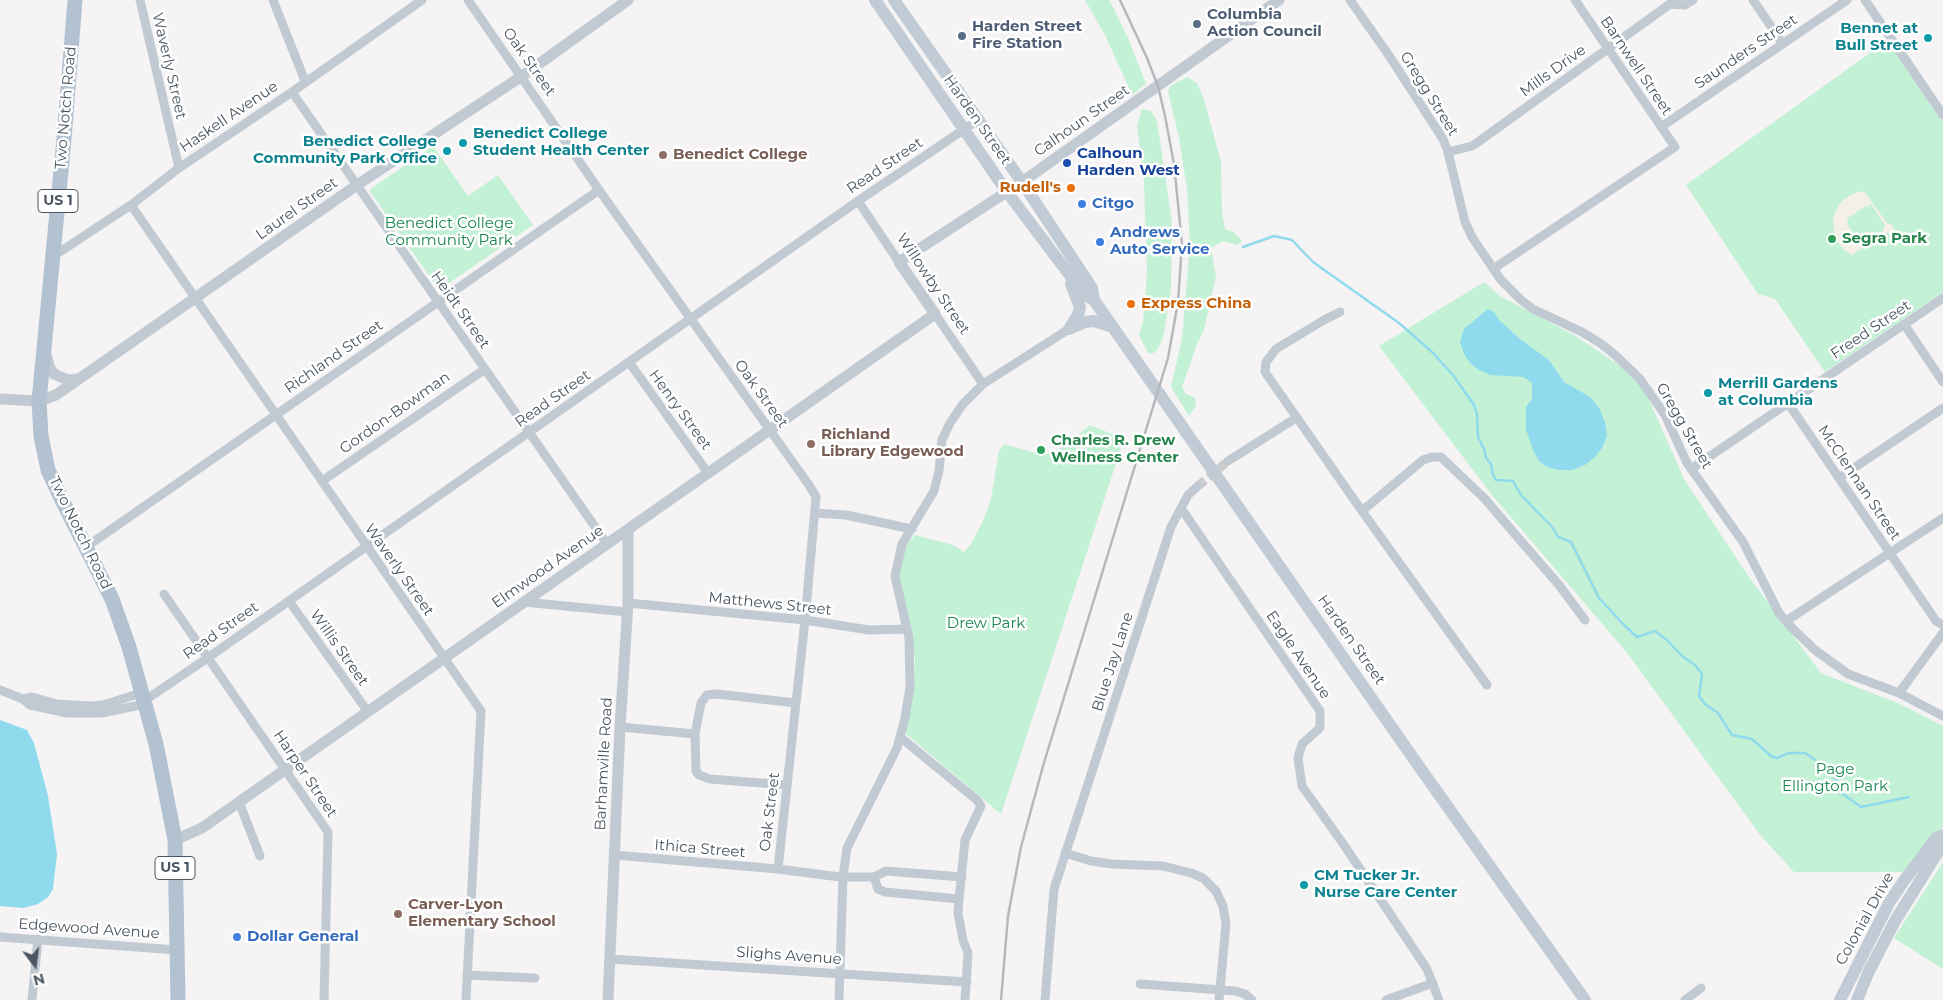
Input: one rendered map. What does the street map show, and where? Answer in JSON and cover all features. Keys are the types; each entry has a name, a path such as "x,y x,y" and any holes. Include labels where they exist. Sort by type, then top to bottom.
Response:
{"main road":[{"name":"Two Notch Road","path":"75,0 39,401 41,436 48,470 112,599 129,647 156,744 175,840 178,1000"},
{"name":"Harden Street","path":"875,0 1007,192 1084,294 1094,300 1418,766 1585,999"},
{"name":"Harden Street","path":"894,0 1022,182 1092,288 1094,300"},
{"path":"1061,264 1080,307 1078,315 1069,329"},
{"path":"1069,329 1085,322 1094,321 1113,327"},
{"name":"Colonial Drive","path":"1840,1000 1889,903 1936,838 1943,835"},
{"name":"Colonial Drive","path":"1857,1000 1895,921 1943,844"}],"street":[{"name":"Waverly Street","path":"140,0 179,168"},
{"path":"273,0 305,81"},
{"name":"Haskell Avenue","path":"52,258 132,205 179,168 292,92 422,0"},
{"name":"Oak Street","path":"468,0 599,190 816,497 816,513 778,869"},
{"name":"Laurel Street","path":"0,399 39,401 56,395 357,185 522,76 628,0"},
{"name":"Calhoun Street","path":"899,262 1022,182 1279,0"},
{"name":"Gregg Street","path":"1350,0 1390,56 1443,139 1448,152 1465,222 1472,237 1493,269 1510,290 1533,308 1600,343 1632,370 1652,394 1691,468 1743,542 1779,613 1815,650 1848,674 1900,693 1943,716"},
{"name":"Barnwell Street","path":"1493,269 1675,146 1575,0"},
{"name":"Mills Drive","path":"1448,152 1472,146 1478,142 1672,2 1685,5 1693,0"},
{"path":"1753,0 1783,44"},
{"name":"Saunders Street","path":"1661,126 1847,0"},
{"path":"1865,0 1943,115"},
{"name":"Heidt Street","path":"292,92 607,544"},
{"name":"Read Street","path":"0,690 23,699 30,705 47,710 87,714 115,711 143,699 209,657 858,201 978,120"},
{"name":"Richland Street","path":"86,547 599,190"},
{"name":"Willowby Street","path":"858,201 983,384"},
{"name":"Waverly Street","path":"132,205 366,547 481,711 466,1000"},
{"name":"Freed Street","path":"1691,468 1943,298"},
{"path":"1340,312 1276,349 1266,362 1265,372 1362,511 1488,685"},
{"name":"Elmwood Avenue","path":"175,840 202,828 935,314"},
{"path":"1904,324 1943,382"},
{"path":"840,1000 843,877 847,848 897,748 905,718 910,687 911,655 908,629 894,576 902,544 934,491 939,471 942,440 950,423 963,404 983,384 1069,329"},
{"path":"44,344 48,363 54,374 68,380 79,379"},
{"name":"Henry Street","path":"629,362 708,473"},
{"name":"Gordon-Bowman","path":"322,481 484,369"},
{"name":"McClennan Street","path":"1788,403 1936,621 1943,625"},
{"path":"1839,478 1943,408"},
{"path":"1228,461 1296,418"},
{"path":"1362,511 1423,460 1441,457 1485,499 1559,585 1585,620"},
{"name":"Blue Jay Lane","path":"1045,1000 1054,889 1171,527 1188,494 1198,486"},
{"name":"Eagle Avenue","path":"1181,508 1320,711 1320,728 1302,744 1298,758 1302,786 1427,969 1439,1000"},
{"path":"816,513 846,515 912,528"},
{"path":"1786,621 1943,518"},
{"name":"Barhamville Road","path":"608,1000 620,727 628,607 628,530"},
{"name":"Harper Street","path":"164,594 328,832 324,1000"},
{"name":"Willis Street","path":"289,601 368,712"},
{"name":"Matthews Street","path":"524,602 628,607 805,620 869,630 908,629"},
{"path":"1900,693 1943,633"},
{"path":"788,785 710,779 699,775 696,771 695,734 701,703 707,695 717,694 796,703"},
{"path":"620,727 695,734"},
{"path":"900,737 977,800 981,806 966,840 959,899 958,912 968,953 965,1000"},
{"path":"239,802 260,856"},
{"path":"1065,853 1091,861 1112,864 1162,866 1191,873 1203,878 1216,890 1226,924 1219,1000"},
{"name":"Ithica Street","path":"614,855 778,869 843,877 874,877 886,871 962,878"},
{"path":"874,877 878,889 885,892 959,899"},
{"name":"Edgewood Avenue","path":"0,936 177,950"},
{"path":"32,1000 38,939"},
{"name":"Slighs Avenue","path":"610,959 967,982"},
{"path":"467,975 535,978"},
{"path":"1386,1000 1433,983"},
{"path":"1140,984 1220,990 1245,994 1252,1000"},
{"path":"1685,1000 1701,988"}],"green space":[{"path":"1085,0 1109,0 1112,5 1128,38 1146,84 1132,95 1105,35"},
{"name":"Segra Park","path":"1888,40 1943,122 1943,292 1825,372 1775,299 1758,294 1686,185"},
{"path":"1187,77 1197,83 1204,99 1221,162 1222,212 1225,229 1234,232 1242,241 1237,245 1223,241 1211,248 1216,276 1204,330 1182,387 1186,394 1195,398 1196,406 1189,416 1171,387 1182,339 1190,244 1187,189 1179,138 1168,91 1170,86"},
{"path":"1142,109 1151,111 1157,121 1172,223 1171,290 1163,338 1157,350 1152,354 1148,353 1139,335 1143,321 1147,273 1144,181 1137,125"},
{"name":"Benedict College Community Park","path":"433,146 468,196 498,175 533,225 439,290 369,190"},
{"name":"Page Ellington Park","path":"1484,282 1500,296 1574,335 1640,379 1684,479 1751,580 1821,673 1900,704 1943,726 1943,826 1910,872 1794,872 1761,836 1628,654 1491,494 1379,346"},
{"name":"Drew Park","path":"1090,425 1124,439 1001,814 905,733 913,696 915,662 909,617 900,585 899,570 902,555 908,543 915,535 953,545 964,552 971,544 983,521 991,499 999,451 1004,444 1042,455 1054,452 1074,439"},
{"path":"1943,862 1943,969 1894,938"}],"sand":[{"path":"1864,191 1887,223 1892,225 1894,229 1891,233 1885,233 1852,255 1843,249 1837,241 1833,218 1838,206 1844,199","holes":["1871,204 1885,225 1883,231 1864,244 1859,241 1847,224 1848,218"]}],"water":[{"path":"1488,309 1494,312 1499,320 1520,339 1549,360 1564,382 1590,397 1599,408 1605,422 1607,436 1602,448 1585,465 1572,470 1559,470 1547,467 1539,461 1526,430 1526,407 1532,399 1532,383 1524,377 1490,375 1470,363 1464,354 1460,342 1464,329"},
{"path":"0,720 27,730 34,743 48,796 57,854 53,889 48,897 38,904 23,908 0,906"}],"waterway":[{"path":"1243,247 1274,236 1292,240 1313,262 1399,323 1432,352 1453,375 1474,405 1477,414 1478,437 1486,458 1491,464 1496,480 1513,481 1521,495 1553,528 1558,537 1571,542 1599,598 1623,624 1637,637 1655,631 1667,640 1683,657 1695,665 1702,674 1699,696 1705,704 1718,713 1732,735 1752,739 1771,756 1777,758 1789,753 1805,753 1833,772 1840,792 1861,807 1909,797"}],"tunnel":[{"path":"1198,486 1228,461"}],"railway":[{"path":"1001,1000 1008,916 1021,847 1043,766 1168,358 1178,302 1182,244 1174,164 1165,116 1158,86 1120,0"}],"place":[{"name":"Columbia Action Council","path":"1197,24"},
{"name":"Harden Street Fire Station","path":"962,36"},
{"name":"Bennet at Bull Street","path":"1928,38"},
{"name":"Benedict College Student Health Center","path":"463,143"},
{"name":"Benedict College Community Park Office","path":"447,151"},
{"name":"Benedict College","path":"663,155"},
{"name":"Calhoun Harden West","path":"1067,163"},
{"name":"Rudell's","path":"1071,188"},
{"name":"Citgo","path":"1082,204"},
{"name":"Segra Park","path":"1832,239"},
{"name":"Andrews Auto Service","path":"1100,242"},
{"name":"Express China","path":"1131,304"},
{"name":"Merrill Gardens at Columbia","path":"1708,393"},
{"name":"Richland Library Edgewood","path":"811,444"},
{"name":"Charles R. Drew Wellness Center","path":"1041,450"},
{"name":"CM Tucker Jr. Nurse Care Center","path":"1304,885"},
{"name":"Carver-Lyon Elementary School","path":"398,914"},
{"name":"Dollar General","path":"237,937"}]}
